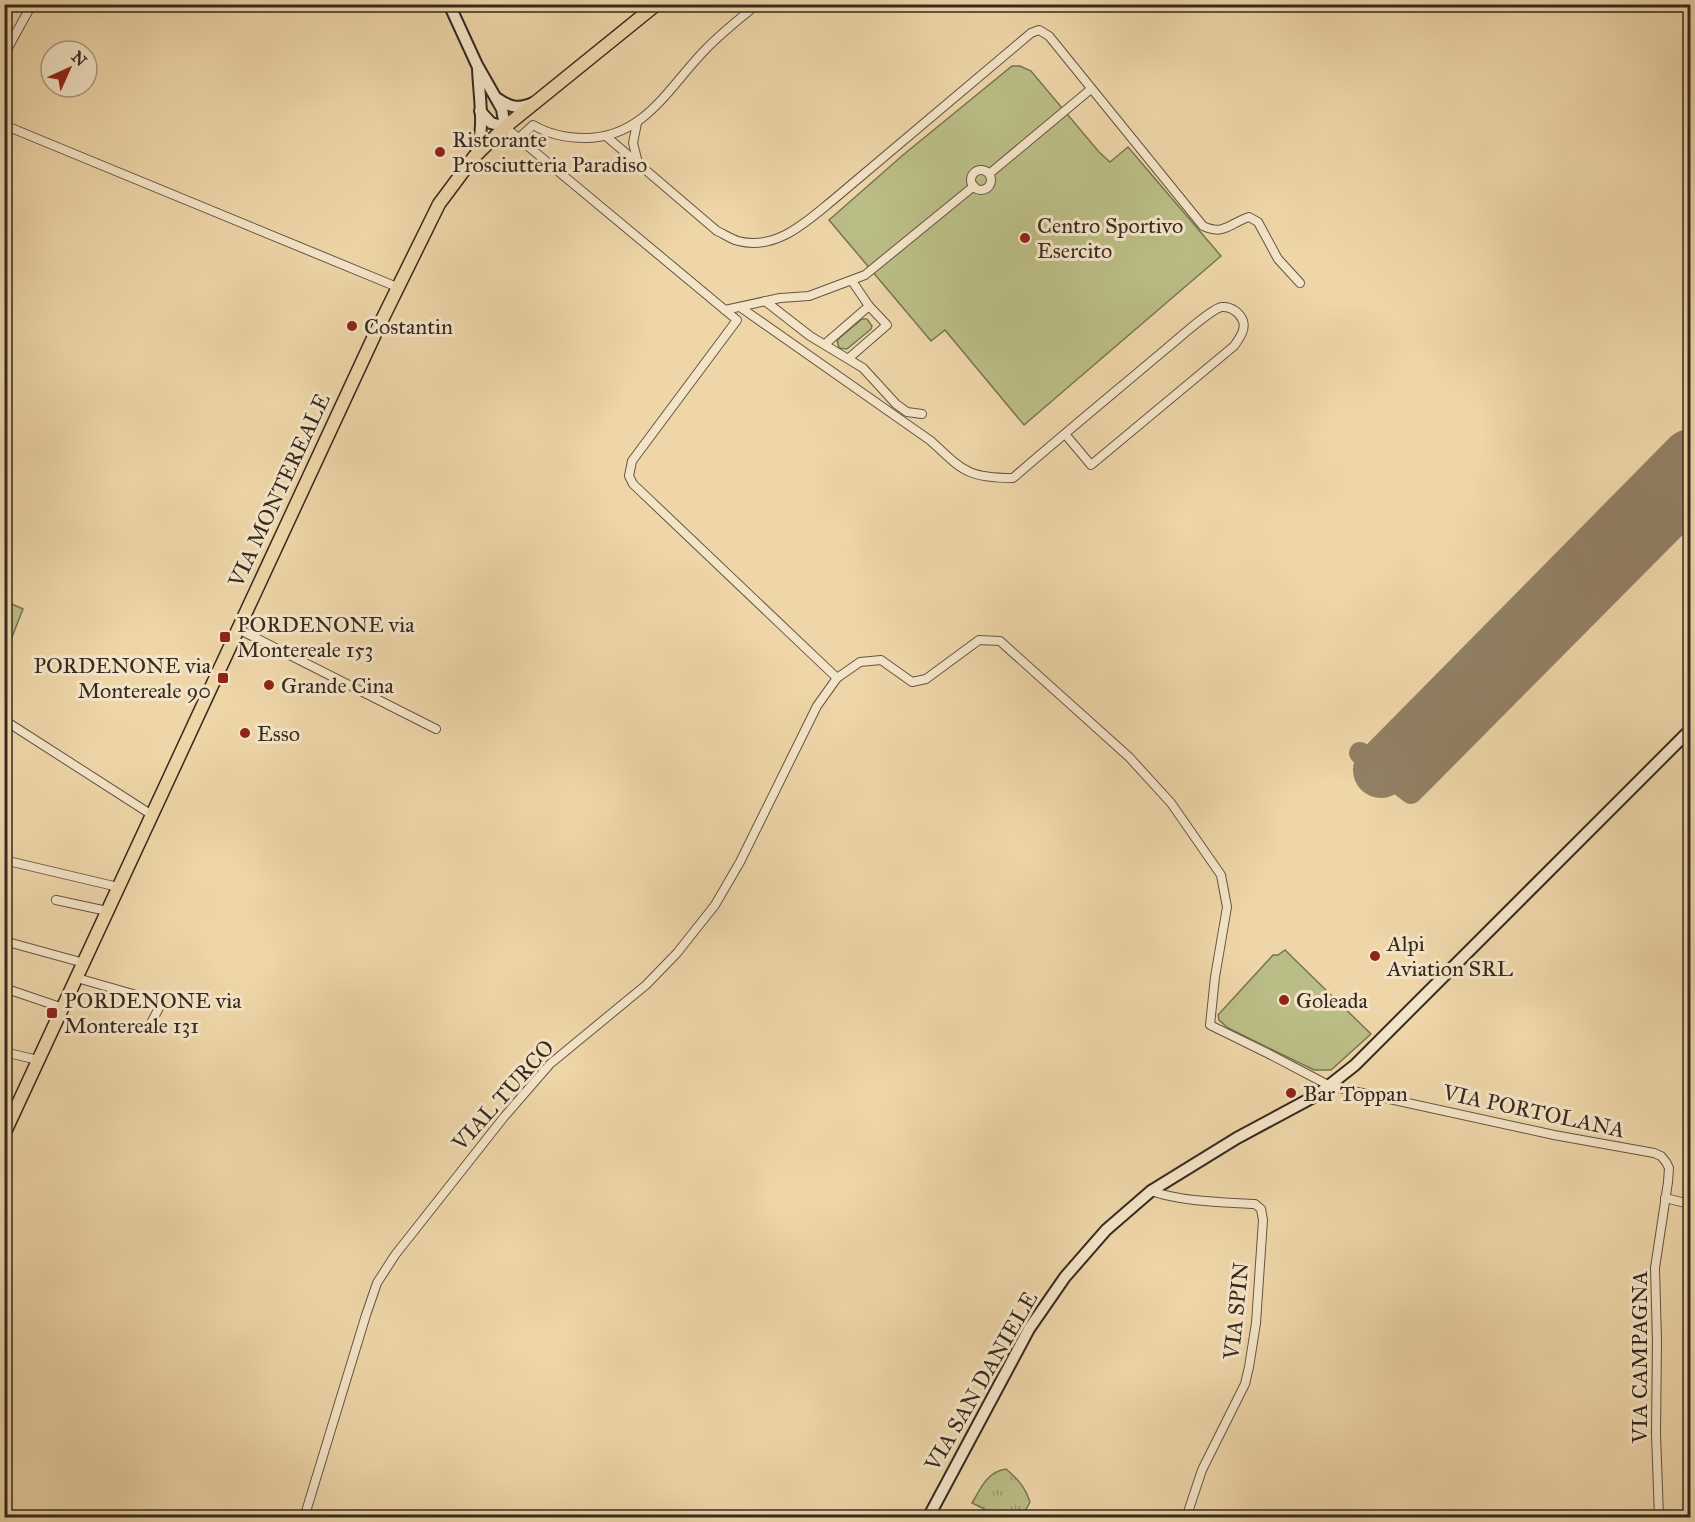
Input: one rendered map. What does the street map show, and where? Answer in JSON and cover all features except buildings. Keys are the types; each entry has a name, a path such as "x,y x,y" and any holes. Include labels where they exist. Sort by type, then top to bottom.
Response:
{"main road":[{"name":"VIA MONTEREALE","path":"4,1134 397,287 439,204 474,157 505,127 657,4"}],"street":[{"path":"4,55 32,4"},
{"path":"449,4 477,65 498,98 505,117 505,127"},
{"path":"518,139 533,126 566,138 607,138 637,123 661,102 715,41 757,4"},
{"path":"607,138 717,231 737,241 757,244 776,240 800,227 1031,33 1039,30 1049,36 1203,226 1214,231 1226,229 1249,217 1258,222 1278,259 1300,283"},
{"path":"474,157 480,142 477,65"},
{"path":"989,174 1091,89"},
{"path":"498,98 506,105 516,108 534,103"},
{"path":"480,111 491,123 505,127 737,320 633,461 629,476 633,484 837,678"},
{"path":"637,123 633,143 638,163"},
{"path":"4,125 397,287"},
{"path":"984,170 989,174 991,180 986,189 980,190 971,181 975,172 984,170"},
{"path":"725,310 765,301 809,296 865,275 974,186"},
{"path":"849,358 887,325 852,281"},
{"path":"765,301 810,336 863,368 896,404 907,411 922,414"},
{"path":"825,344 870,306"},
{"path":"740,307 931,441 958,467 977,476 1013,478 1065,434 1214,310 1222,307 1234,310 1241,316 1244,325 1241,336 1234,346 1091,465 1065,434"},
{"path":"238,629 436,729"},
{"name":"VIA PORTOLANA","path":"837,678 860,662 881,660 912,682 926,679 979,640 1000,641 1129,757 1171,804 1221,875 1227,907 1215,977 1210,1026 1330,1086 1661,1156 1669,1168 1665,1198"},
{"name":"VIAL TURCO","path":"304,1518 377,1283 395,1255 504,1117 550,1064 646,985 677,953 715,905 740,862 817,706 837,678"},
{"path":"4,720 152,815"},
{"name":"VIA SAN DANIELE","path":"928,1518 1029,1329 1065,1277 1106,1230 1151,1191 1237,1138 1330,1086 1399,1023 1690,730"},
{"path":"4,860 118,887"},
{"path":"56,900 107,911"},
{"path":"4,941 84,963"},
{"path":"76,978 133,994 159,1006 151,1023"},
{"path":"4,988 63,1008"},
{"path":"4,1052 38,1060"},
{"name":"VIA SPIN","path":"1151,1191 1167,1197 1255,1204 1261,1209 1263,1220 1256,1323 1245,1384 1202,1470 1186,1518"},
{"path":"1665,1198 1690,1203"},
{"name":"VIA CAMPAGNA","path":"1659,1518 1655,1268 1665,1198"}],"green space":[{"name":"Centro Sportivo Esercito","path":"1012,66 1020,66 1031,71 1110,162 1128,147 1221,256 1024,425 945,330 931,341 829,220 903,155"},
{"path":"862,319 867,319 872,326 871,329 847,349 839,348 837,340"},
{"path":"5,601 23,609 5,655"},
{"name":"Goleada","path":"1285,950 1371,1034 1331,1070 1314,1070 1228,1028 1219,1020 1218,1015 1273,955 1278,955"},
{"path":"1006,1469 1021,1484 1030,1502 1022,1517 1000,1517 972,1503 989,1477"}],"taxiway":[{"path":"1360,753 1411,793 1690,512"}],"runway":[{"path":"1381,770 1690,457"}],"place":[{"name":"Ristorante Prosciutteria Paradiso","path":"440,152"},
{"name":"Centro Sportivo Esercito","path":"1025,238"},
{"name":"Costantin","path":"352,326"},
{"name":"PORDENONE via Montereale 153","path":"225,637"},
{"name":"PORDENONE via Montereale 90","path":"223,678"},
{"name":"Grande Cina","path":"269,685"},
{"name":"Esso","path":"245,733"},
{"name":"Alpi Aviation SRL","path":"1375,956"},
{"name":"Goleada","path":"1284,1000"},
{"name":"PORDENONE via Montereale 131","path":"52,1013"},
{"name":"Bar Toppan","path":"1291,1093"}]}
